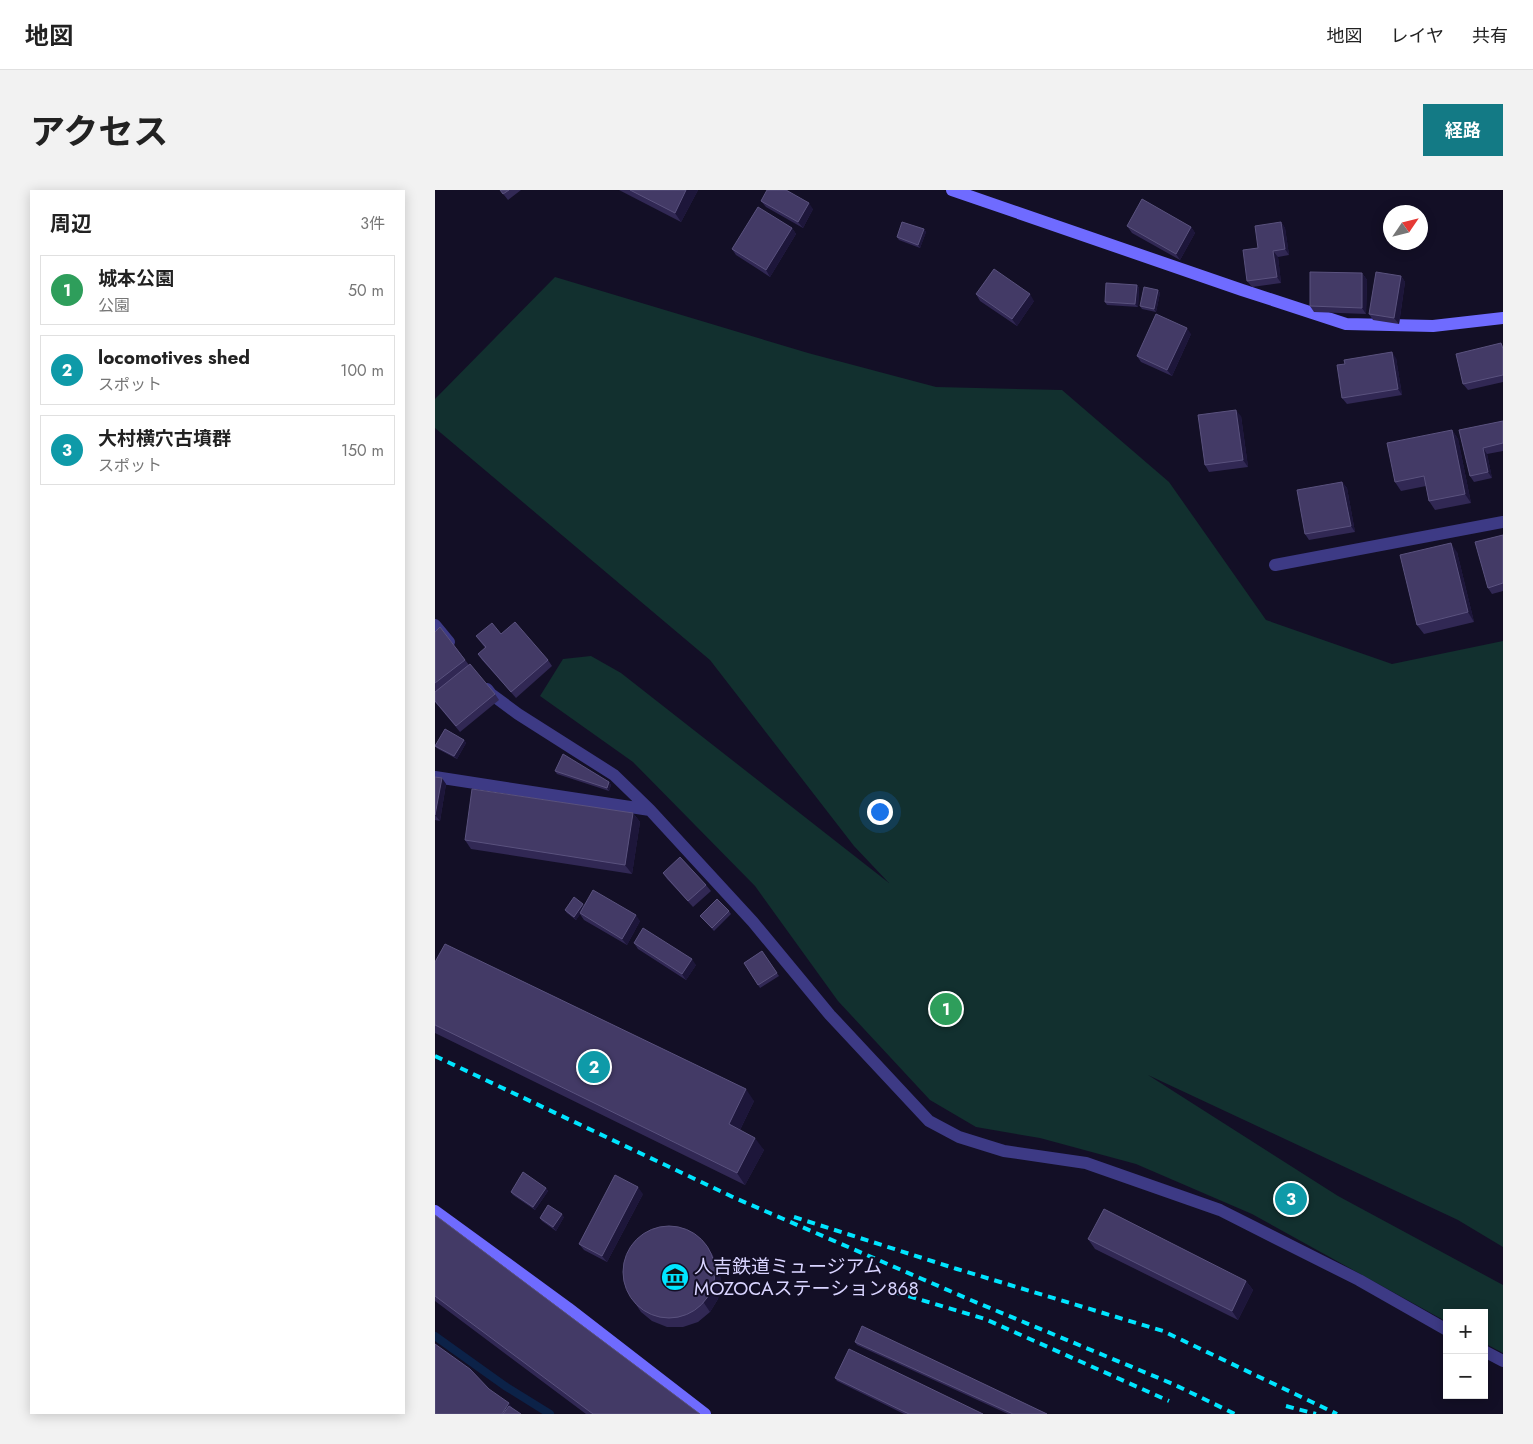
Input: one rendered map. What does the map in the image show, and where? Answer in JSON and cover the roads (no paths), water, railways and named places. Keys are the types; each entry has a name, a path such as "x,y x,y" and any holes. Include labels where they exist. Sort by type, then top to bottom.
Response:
{"street":[{"path":"952,190 1241,290 1346,324 1433,326 1503,318"},
{"path":"1275,565 1503,522"},
{"path":"435,625 456,651"},
{"path":"479,680 491,694 518,714 614,775 650,810 753,922 830,1015 929,1121 968,1140 1004,1151 1086,1163 1220,1210 1359,1280 1443,1328"},
{"path":"435,776 650,810"},
{"path":"435,1211 569,1308 705,1414"},
{"path":"1488,1353 1503,1361"}],"waterway":[{"path":"435,1336 505,1386 550,1414"}],"railway":[{"path":"435,1056 735,1198 973,1301 1173,1384 1235,1414"},
{"path":"794,1217 957,1269 1163,1331 1337,1414"},
{"path":"895,1292 985,1319 1169,1401"},
{"path":"1286,1406 1316,1414"}],"place":[{"name":"城本公園","path":"946,1009"},
{"name":"locomotives shed","path":"594,1067"},
{"name":"大村横穴古墳群","path":"1291,1199"},
{"name":"人吉鉄道ミュージアム MOZOCAステーション868","path":"675,1277"}]}
